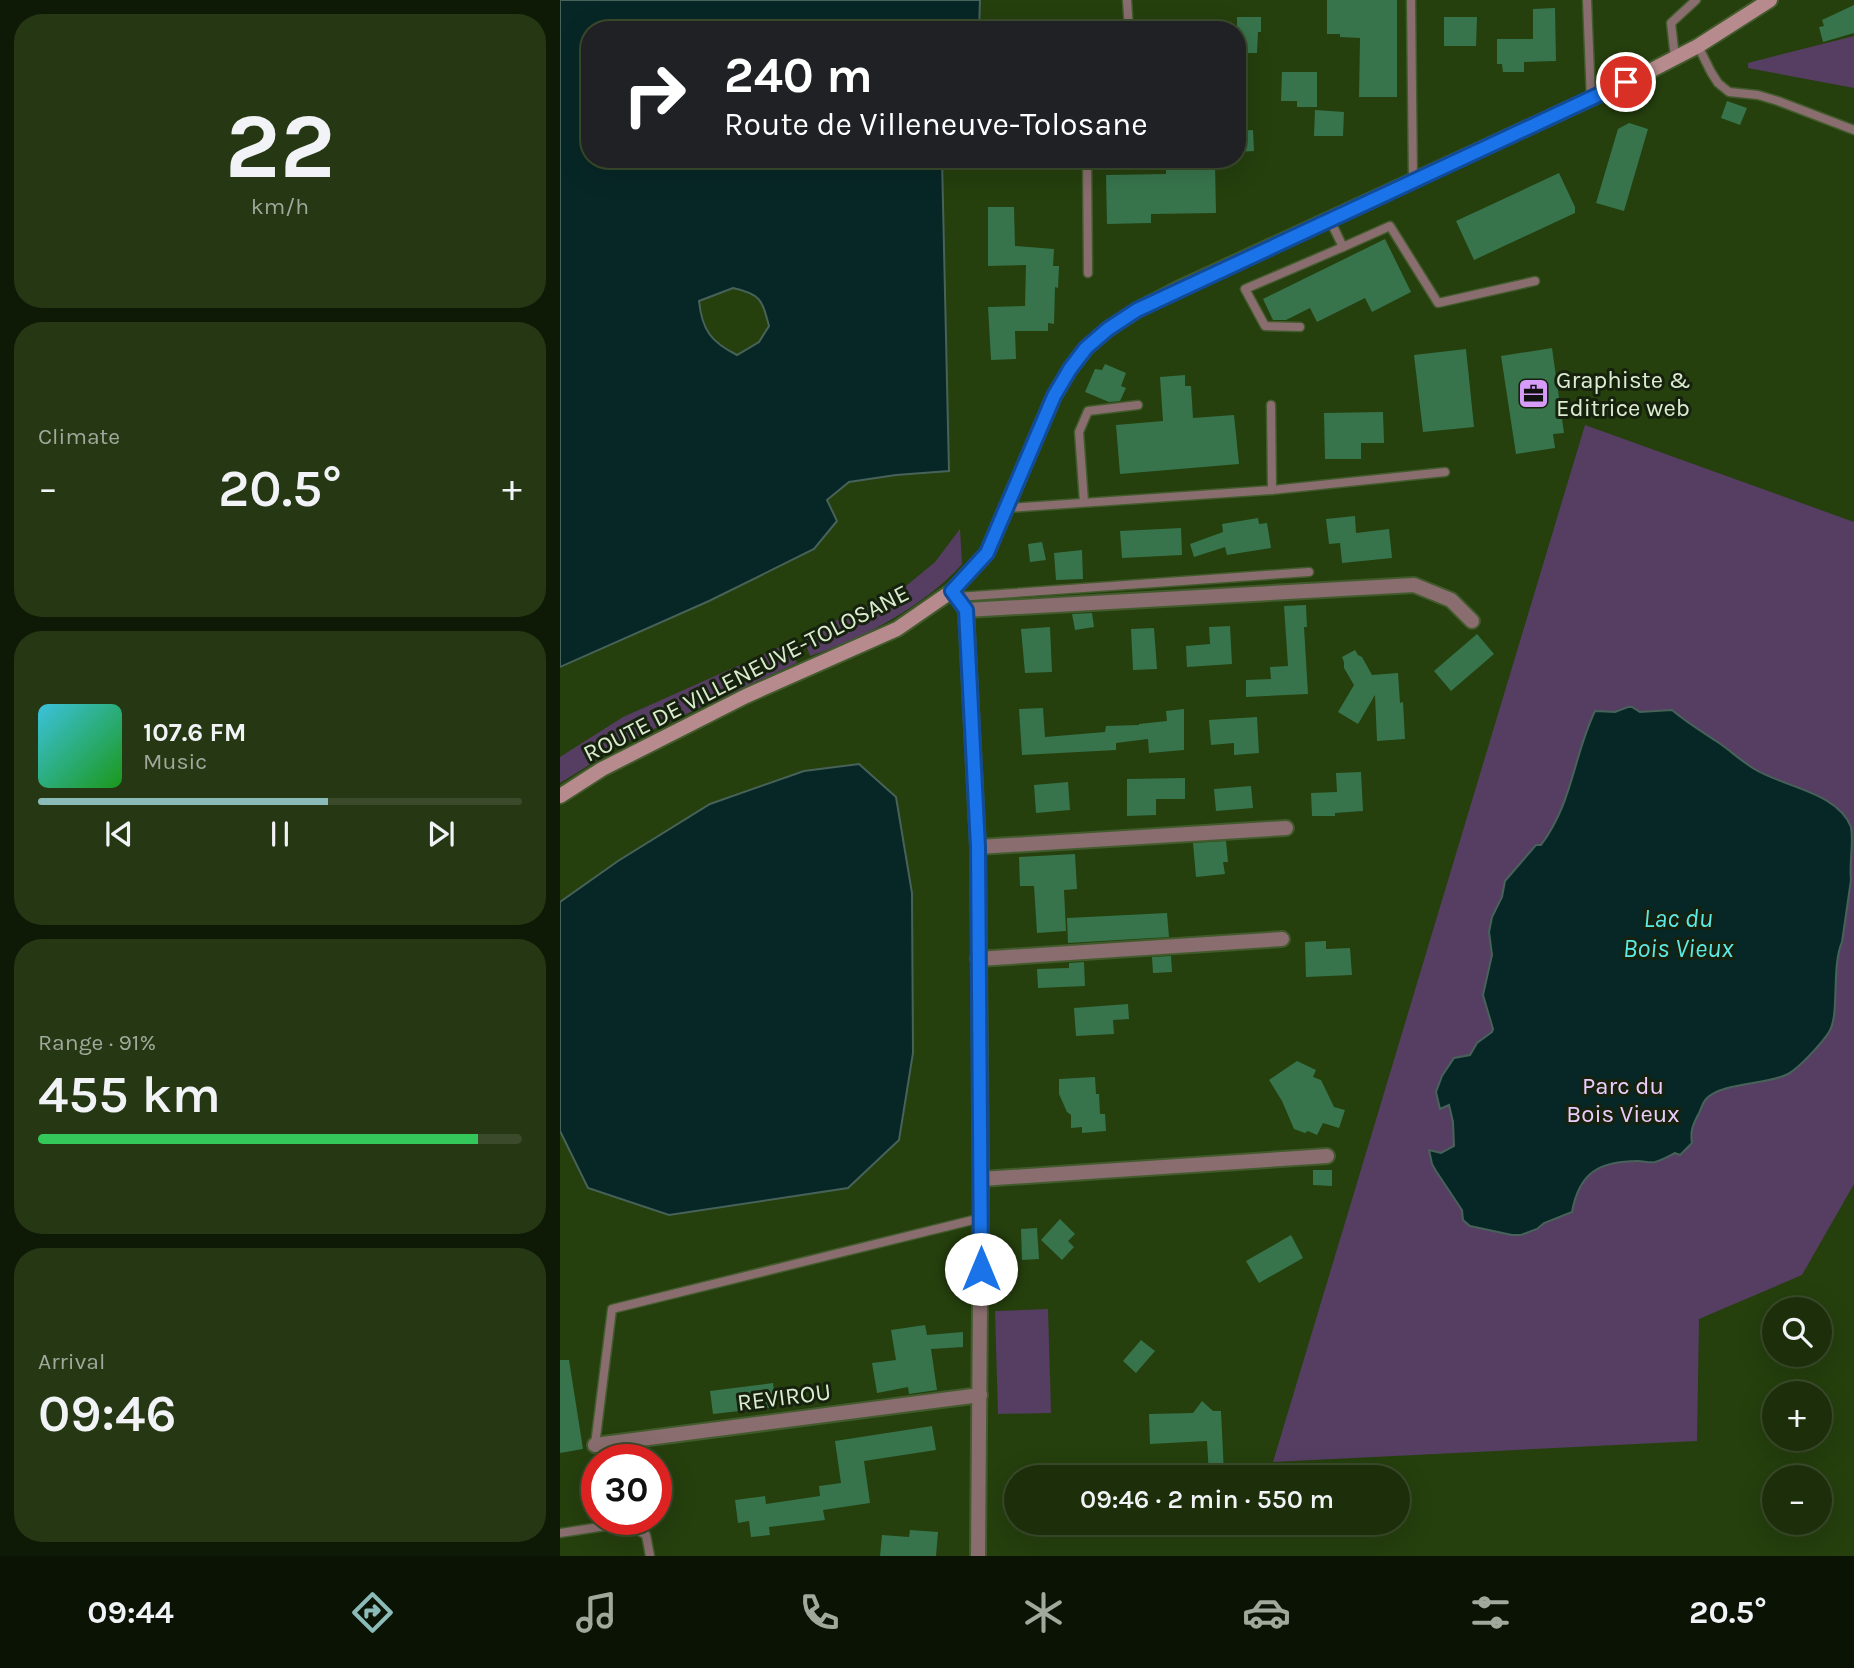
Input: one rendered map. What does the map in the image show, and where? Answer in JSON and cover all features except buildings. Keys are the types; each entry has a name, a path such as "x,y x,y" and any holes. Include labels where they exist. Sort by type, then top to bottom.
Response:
{"street":[{"name":"ROUTE DE VILLENEUVE-TOLOSANE","path":"560,796 602,769 746,696 897,629 954,594 987,553 1054,396 1086,348 1108,329 1137,310 1675,58 1770,0"},
{"path":"966,610 1414,584 1451,600 1472,621"},
{"path":"954,594 966,610 978,847 981,1179 978,1556"},
{"path":"978,847 1286,828"},
{"path":"978,959 1282,939"},
{"path":"981,1179 1327,1156"},
{"name":"REVIROU","path":"603,1444 980,1395"}],"lane":[{"path":"1127,0 1128,21"},
{"path":"1411,0 1413,181"},
{"path":"1587,0 1591,99"},
{"path":"1675,58 1671,23 1696,0"},
{"path":"1698,46 1718,83 1729,92 1778,100 1854,130"},
{"path":"1087,168 1088,273"},
{"path":"1330,220 1343,247"},
{"path":"1300,327 1265,326 1245,289 1390,226 1438,303 1535,281"},
{"path":"1084,502 1079,432 1088,411 1138,405"},
{"path":"1271,405 1272,490"},
{"path":"1007,508 1272,490 1445,472"},
{"path":"954,594 1309,572"},
{"path":"595,1444 612,1309 981,1218"},
{"path":"560,1533 626,1522 646,1535 650,1556"}],"green space":[{"path":"1854,36 1854,88 1748,68 1748,63"},
{"name":"Parc du Bois Vieux","path":"1585,425 1854,522 1854,1184 1802,1275 1699,1319 1697,1441 1273,1462"},
{"path":"960,529 962,564 948,579 892,619 851,640 810,656 803,636 900,591 935,562"},
{"path":"789,643 797,663 628,741 560,783 560,757 623,717"},
{"path":"1048,1309 1051,1413 998,1414 995,1311"}],"water":[{"path":"560,0 980,0 979,21 581,21 581,168 942,168 949,471 849,482 827,500 837,521 814,549 709,601 560,667","holes":["733,288 759,299 769,326 759,342 737,355 709,334 699,301"]},
{"name":"Lac du Bois Vieux","path":"1628,707 1640,712 1672,710 1756,770 1810,792 1835,806 1844,815 1852,833 1851,880 1837,964 1832,1024 1816,1049 1788,1074 1722,1089 1706,1099 1692,1128 1692,1143 1680,1155 1675,1153 1655,1162 1613,1163 1602,1167 1586,1178 1580,1187 1572,1212 1521,1235 1470,1226 1463,1220 1462,1210 1432,1164 1429,1150 1441,1153 1454,1146 1449,1105 1440,1109 1436,1092 1442,1076 1454,1058 1470,1055 1477,1043 1493,1029 1483,995 1492,955 1489,932 1505,881 1536,845 1541,845 1552,829 1595,711 1615,712"},
{"path":"859,764 896,797 912,893 913,1053 899,1140 848,1188 669,1215 588,1188 560,1131 560,902 618,861 710,804 804,771"}],"place":[{"name":"Graphiste & Editrice web","path":"1533,394"}],"route":[{"path":"981,1269 978,847 966,610 952,591 987,553 1054,396 1086,348 1137,310 1626,82"}]}
